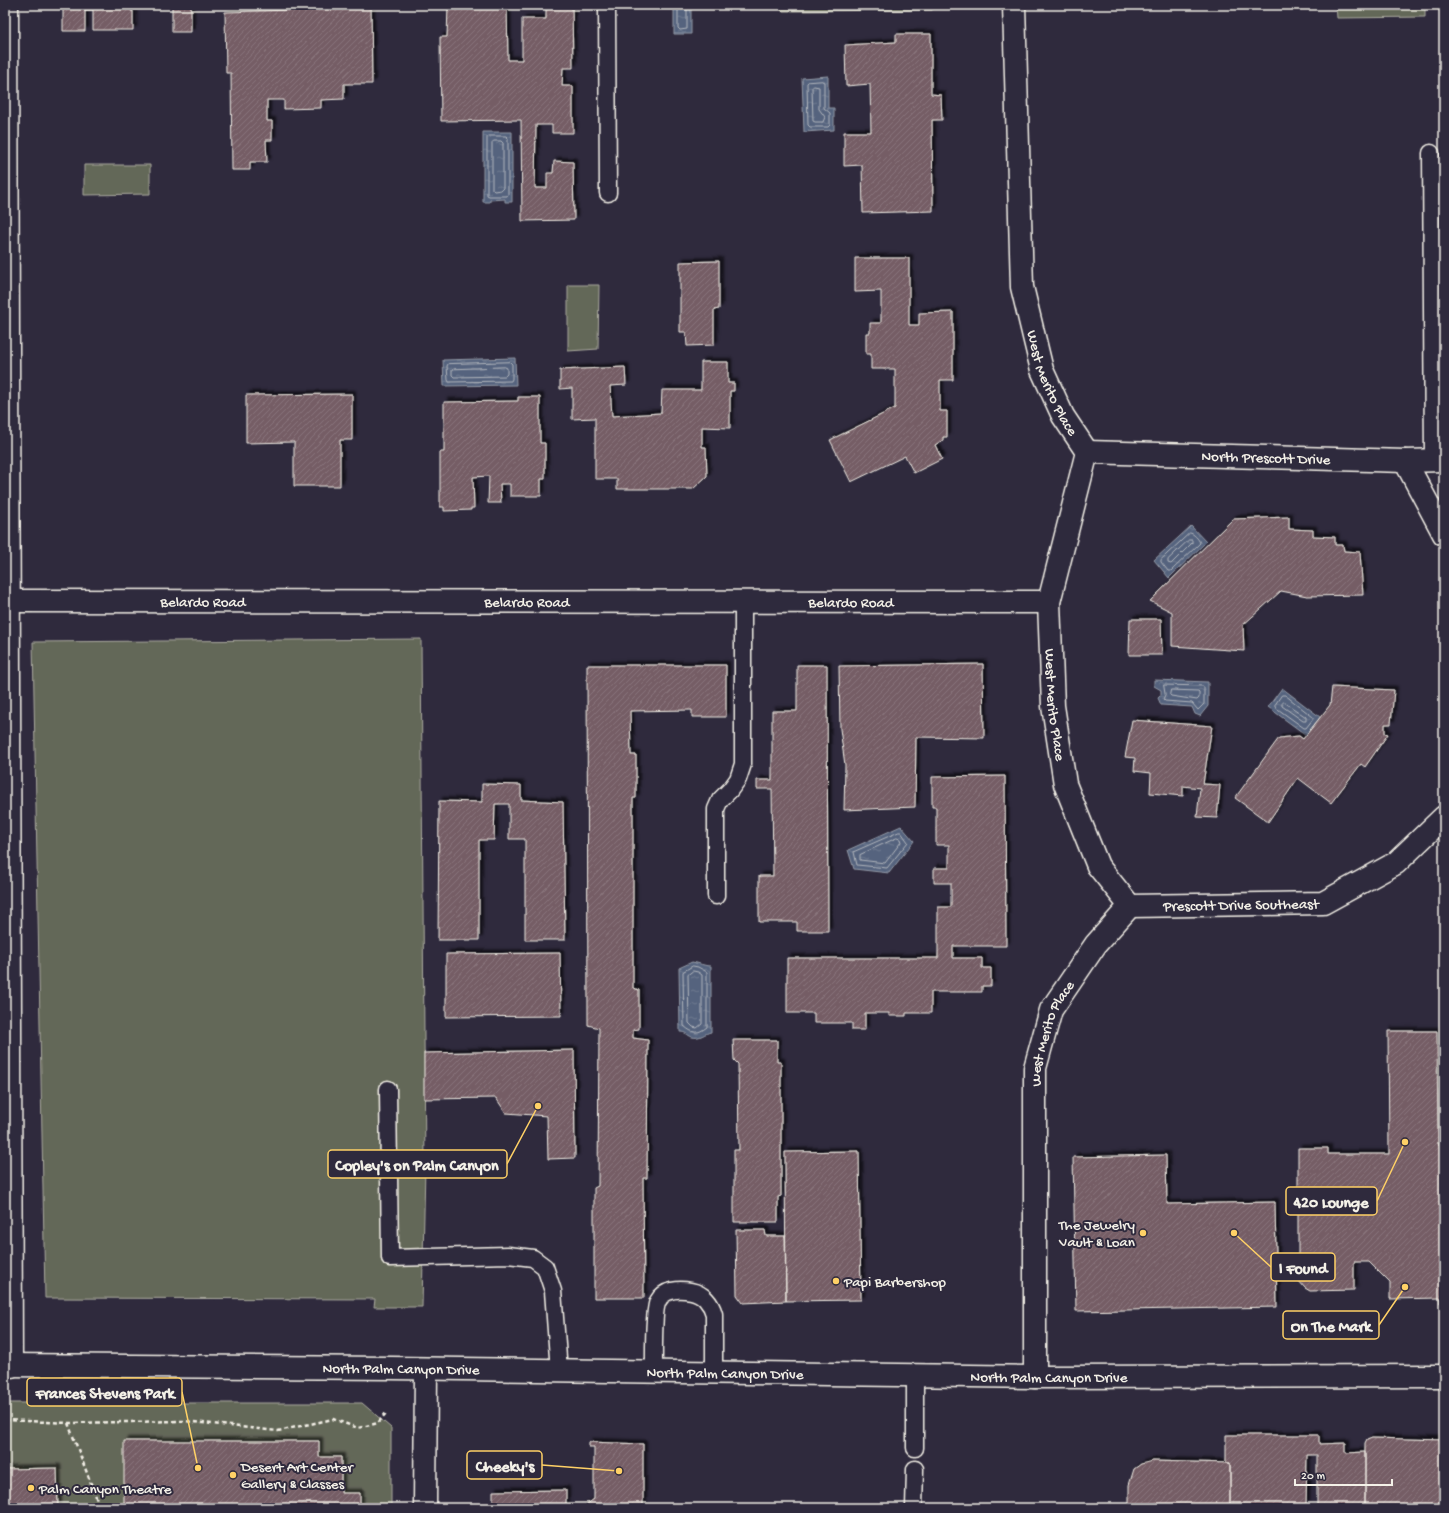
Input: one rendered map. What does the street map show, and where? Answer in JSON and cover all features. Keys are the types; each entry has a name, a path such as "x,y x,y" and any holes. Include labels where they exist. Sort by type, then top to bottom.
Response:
{"street":[{"path":"7,5 8,1366"},
{"name":"West Merito Place","path":"1014,5 1022,287 1042,370 1063,416 1087,452 1049,602 1053,706 1065,784 1098,866 1130,906 1096,944 1051,1010 1035,1068 1035,1377"},
{"name":"North Prescott Drive","path":"1087,452 1405,461 1438,460"},
{"path":"1405,461 1444,534"},
{"name":"Belardo Road","path":"7,602 1049,602"},
{"name":"Prescott Drive Southeast","path":"1130,906 1323,903 1396,863 1444,817"},
{"name":"North Palm Canyon Drive","path":"8,1366 559,1370 1035,1377 1444,1376"},
{"path":"425,1508 426,1369"}],"lane":[{"path":"607,5 608,193"},
{"path":"1431,153 1438,460"},
{"path":"716,896 716,809 720,800 738,779 743,764 743,602"},
{"path":"388,1089 390,1258 508,1255 533,1258 545,1267 553,1291 559,1370"},
{"path":"654,1372 655,1313 658,1301 663,1295 670,1291 678,1290 695,1292 702,1295 712,1307 714,1314 714,1372"},
{"path":"915,1376 915,1448"},
{"path":"914,1508 915,1469"}],"path":[{"path":"5,1420 68,1423 184,1421 278,1431 333,1419 358,1428 378,1423 386,1413"},
{"path":"68,1423 98,1502"}],"green space":[{"path":"777,5 938,5 932,10 783,11"},
{"path":"1336,5 1425,5 1425,17 1337,18"},
{"path":"84,165 150,165 150,194 84,195"},
{"path":"568,285 599,285 598,349 568,351"},
{"path":"421,639 425,1167 422,1307 374,1307 375,1299 45,1298 33,642"},
{"path":"5,1403 362,1403 391,1428 391,1508 5,1508"}],"water":[{"path":"674,5 691,5 691,34 674,34"},
{"path":"828,76 828,108 834,108 834,130 804,132 802,78"},
{"path":"483,132 512,132 512,202 505,202 505,199 483,202"},
{"path":"515,358 516,385 444,386 443,360"},
{"path":"1191,526 1206,542 1169,578 1154,560"},
{"path":"1154,680 1208,682 1208,706 1200,716 1195,714 1192,707 1161,705 1158,698 1161,695 1161,690 1154,686"},
{"path":"1282,688 1320,717 1306,735 1268,707"},
{"path":"901,826 914,841 889,873 854,869 848,850"},
{"path":"692,962 711,966 711,1032 700,1037 692,1037 684,1032 680,1032 679,968"}],"building":[{"path":"63,5 131,5 131,11 133,11 133,30 93,30 93,10 85,10 85,31 63,31"},
{"path":"172,5 191,5 191,32 172,32"},
{"path":"288,5 371,5 372,84 344,84 344,99 321,100 321,108 284,109 284,100 267,100 267,121 272,121 272,140 266,140 267,162 250,162 250,170 232,170 231,73 226,73 225,12 288,10"},
{"path":"439,5 507,5 508,60 522,60 522,19 546,19 546,5 572,5 573,68 563,68 562,86 573,86 573,133 552,133 552,125 536,125 535,188 547,188 547,173 553,173 554,161 573,162 574,220 522,221 521,120 441,121 440,37 447,37 448,6 439,7"},
{"path":"896,34 931,34 931,94 941,95 942,120 932,120 933,211 863,213 862,165 844,166 844,132 871,132 870,84 846,86 845,45 896,42"},
{"path":"855,258 909,258 909,325 919,325 919,313 953,312 953,380 940,380 940,411 947,411 947,437 943,437 943,440 935,445 942,459 914,473 905,456 851,482 830,440 895,408 895,369 871,369 871,354 866,354 866,333 870,333 870,323 881,323 881,291 855,292"},
{"path":"719,261 719,309 714,310 714,345 687,346 686,332 680,332 680,262"},
{"path":"701,362 728,362 728,383 734,383 734,391 730,391 730,428 702,427 702,447 706,447 707,476 693,489 617,489 617,479 595,479 595,418 572,419 572,388 560,389 560,370 625,367 626,385 610,386 612,416 661,413 662,390 701,390"},
{"path":"352,394 352,440 340,440 340,486 294,486 294,442 246,443 246,395"},
{"path":"518,397 540,397 540,443 545,443 545,479 541,479 541,496 510,496 510,484 500,484 501,503 488,503 489,476 473,477 474,508 471,508 471,510 444,511 444,507 440,507 440,452 444,452 444,402 518,401"},
{"path":"1289,517 1289,529 1313,530 1313,536 1335,537 1335,545 1343,545 1344,551 1360,552 1363,595 1307,596 1281,591 1243,625 1244,651 1172,646 1172,612 1150,601 1233,519"},
{"path":"1130,619 1161,619 1162,655 1129,655"},
{"path":"983,664 984,738 916,737 915,807 844,810 845,765 840,729 839,666"},
{"path":"587,665 726,665 726,717 692,717 692,710 630,711 631,755 636,755 636,798 633,798 633,988 639,990 639,1029 633,1030 633,1038 648,1040 647,1178 643,1178 644,1298 594,1298 594,1188 598,1186 599,1028 588,1025"},
{"path":"797,665 827,665 828,931 797,931 797,922 759,922 759,876 773,876 772,789 757,789 757,780 772,780 772,711 797,711"},
{"path":"1332,687 1394,690 1391,724 1385,724 1385,733 1388,734 1365,767 1361,764 1331,803 1298,778 1268,822 1235,798 1279,738 1299,736 1303,739 1330,705"},
{"path":"1132,720 1212,726 1203,784 1220,785 1217,818 1197,817 1200,788 1183,786 1183,796 1150,793 1151,773 1134,771 1135,758 1125,757"},
{"path":"1005,776 1006,946 953,946 953,958 982,958 982,968 991,968 991,986 982,986 982,992 931,992 931,1013 906,1013 906,1016 889,1016 889,1013 865,1013 865,1030 852,1030 852,1023 814,1023 814,1013 787,1013 787,958 938,958 938,907 951,907 951,883 934,883 934,868 949,868 949,845 936,845 936,807 932,807 932,777"},
{"path":"482,784 521,785 521,800 563,802 565,940 525,940 525,839 509,839 509,804 495,804 494,840 479,840 479,940 438,940 439,801 482,802"},
{"path":"560,953 561,1016 446,1017 446,954"},
{"path":"1388,1031 1437,1031 1438,1144 1444,1144 1444,1303 1440,1303 1440,1298 1390,1299 1390,1283 1369,1262 1354,1262 1354,1290 1310,1291 1298,1280 1298,1148 1328,1148 1328,1154 1389,1154"},
{"path":"733,1040 777,1040 777,1062 781,1062 781,1196 778,1197 778,1222 734,1222 734,1150 739,1150 738,1064 734,1060"},
{"path":"574,1050 575,1158 548,1159 547,1116 506,1113 496,1098 424,1099 424,1053"},
{"path":"859,1151 861,1300 786,1301 785,1152"},
{"path":"1166,1155 1167,1204 1275,1202 1277,1307 1076,1311 1073,1157"},
{"path":"736,1230 765,1230 766,1236 785,1236 786,1301 743,1303 737,1295"},
{"path":"1226,1435 1319,1435 1319,1444 1346,1443 1346,1453 1365,1452 1365,1508 1317,1508 1317,1455 1307,1455 1306,1505 1280,1506 1280,1508 1230,1508 1230,1463 1226,1463"},
{"path":"1372,1438 1444,1440 1444,1508 1365,1508 1365,1444 1367,1440"},
{"name":"Desert Art Center Gallery & Classes","path":"124,1441 319,1441 319,1457 341,1457 341,1493 360,1493 360,1508 124,1508"},
{"path":"589,1442 643,1444 643,1508 582,1508 594,1499 594,1447 589,1447"},
{"path":"1153,1461 1230,1463 1230,1508 1129,1508 1129,1485 1134,1469 1141,1464"},
{"name":"Palm Canyon Theatre","path":"57,1468 58,1508 5,1508 5,1469"},
{"path":"566,1490 566,1508 493,1508 493,1491"}],"place":[{"name":"Copley's on Palm Canyon","path":"538,1106"},
{"name":"420 Lounge","path":"1405,1142"},
{"name":"The Jewelry Vault & Loan","path":"1143,1233"},
{"name":"I Found","path":"1234,1233"},
{"name":"Papi Barbershop","path":"836,1281"},
{"name":"On The Mark","path":"1405,1287"},
{"name":"Frances Stevens Park","path":"198,1468"},
{"name":"Cheeky's","path":"619,1471"},
{"name":"Desert Art Center Gallery & Classes","path":"233,1475"},
{"name":"Palm Canyon Theatre","path":"31,1488"}]}
